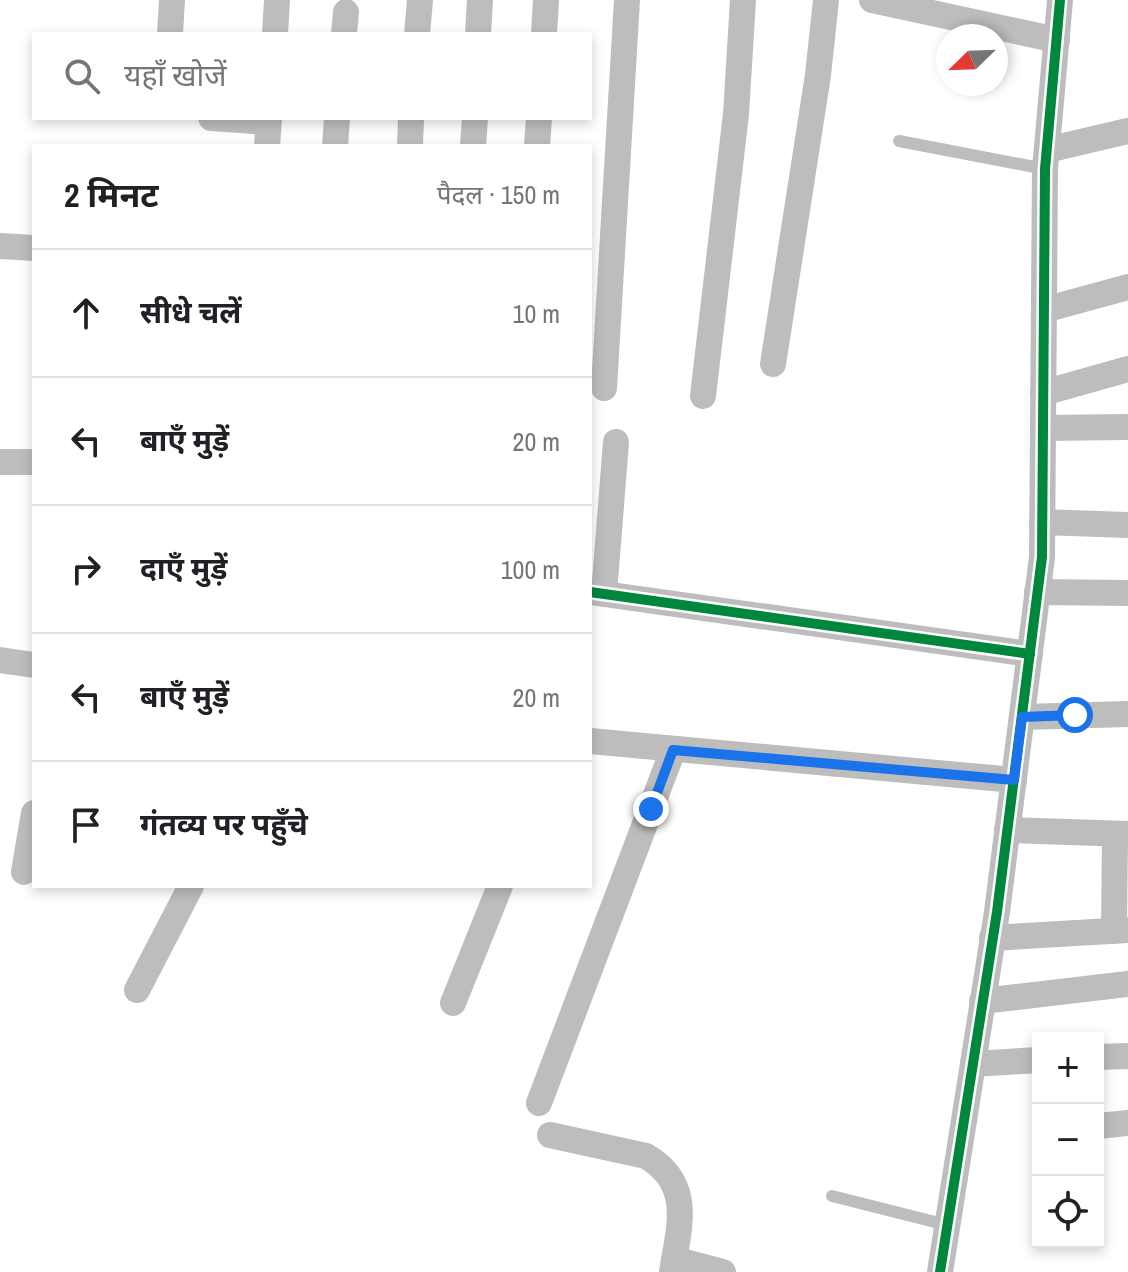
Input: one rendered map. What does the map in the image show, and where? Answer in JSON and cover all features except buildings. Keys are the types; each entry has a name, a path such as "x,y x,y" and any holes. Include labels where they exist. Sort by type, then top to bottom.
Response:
{"street":[{"path":"170,32 172,0"},
{"path":"275,32 277,0"},
{"path":"417,32 420,0"},
{"path":"478,32 480,0"},
{"path":"544,32 546,0"},
{"path":"604,388 627,0"},
{"path":"703,396 736,114 743,0"},
{"path":"773,364 818,75 826,0"},
{"path":"872,0 1057,40"},
{"path":"940,1272 992,938 1042,557 1046,159 1060,0"},
{"path":"221,120 268,129"},
{"path":"335,144 337,120"},
{"path":"410,144 411,120"},
{"path":"473,144 475,120"},
{"path":"537,144 539,120"},
{"path":"1046,159 1128,131"},
{"path":"0,246 32,248"},
{"path":"1044,310 1128,287"},
{"path":"1043,393 1128,369"},
{"path":"1043,428 1128,427"},
{"path":"616,442 597,593 1030,654"},
{"path":"0,462 32,462"},
{"path":"1042,522 1128,525"},
{"path":"1037,592 1128,593"},
{"path":"0,660 32,665"},
{"path":"1022,717 1128,714"},
{"path":"592,741 1014,780"},
{"path":"539,1103 673,750"},
{"path":"24,872 32,825"},
{"path":"992,938 1121,930 1121,834 1007,830"},
{"path":"137,990 190,888"},
{"path":"453,1003 499,888"},
{"path":"982,1001 1128,984"},
{"path":"1104,1057 1128,1056"},
{"path":"973,1064 1032,1066"},
{"path":"1104,1125 1128,1123"},
{"path":"550,1135 646,1156 658,1163 680,1199 682,1213 673,1266 723,1272"}],"lane":[{"path":"899,141 1046,159"},
{"path":"832,1196 947,1225"}],"cycle path":[{"path":"940,1272 997,912 1042,557 1045,169 1060,0"},
{"path":"592,592 1030,654"}],"route":[{"path":"651,809 673,750 1014,780 1022,717 1075,715"}]}
